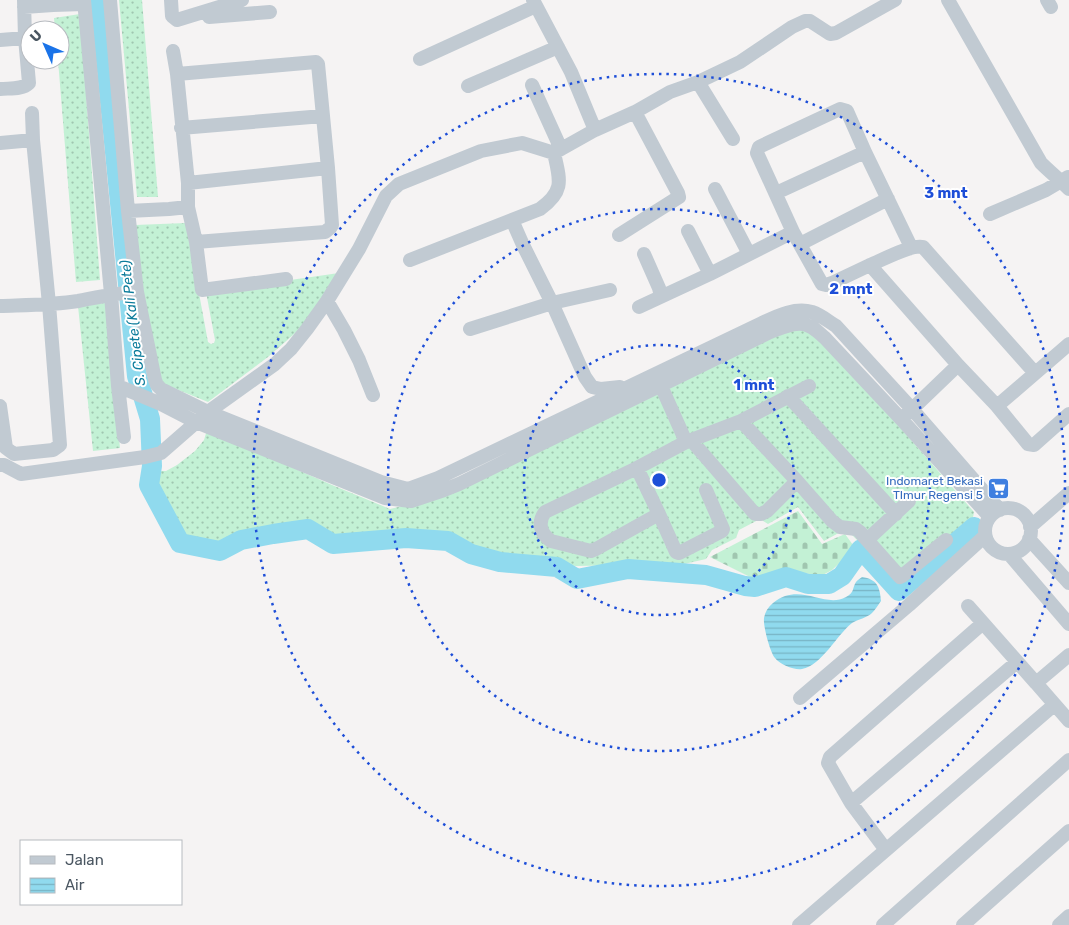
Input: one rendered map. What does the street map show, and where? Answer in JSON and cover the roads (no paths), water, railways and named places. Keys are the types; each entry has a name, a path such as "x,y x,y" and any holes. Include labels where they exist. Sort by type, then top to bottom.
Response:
{"street":[{"path":"110,0 134,292 154,380 161,389 208,412 381,482 408,489 441,484 658,380 770,332 803,324 810,326 825,338 902,420 995,514"},
{"path":"171,0 172,16 177,20 242,0"},
{"path":"0,465 4,465 21,474 145,457 161,453 208,412 275,364 291,349 307,329 359,249 386,196 399,184 481,151 522,144 558,151 670,92 698,82 740,62 792,27 805,21 810,21 830,34 836,33 895,0"},
{"path":"948,0 1041,162 1051,173 1067,182"},
{"path":"24,20 24,4 84,2 114,294 118,386 124,437"},
{"path":"420,59 535,3 571,72 595,130"},
{"path":"184,18 270,12"},
{"path":"0,40 20,38"},
{"path":"468,86 558,47"},
{"path":"173,51 188,183 188,207 196,242 202,290 286,279"},
{"path":"177,74 316,62 318,64 328,168 332,225 330,228 325,232 196,242"},
{"path":"0,89 27,86 30,82 29,70"},
{"path":"698,82 733,139"},
{"path":"410,260 540,209 557,194 559,184 558,151 532,85"},
{"path":"911,247 848,113 844,109 840,109 759,147 757,153 793,232 822,284 826,285 911,247 923,247 1035,373"},
{"path":"619,234 679,197 635,112"},
{"path":"0,406 1,431 6,448 14,454 54,450 60,445 32,113"},
{"path":"182,128 323,116"},
{"path":"0,143 33,140"},
{"path":"776,193 865,152"},
{"path":"188,183 328,168"},
{"path":"990,214 1067,182"},
{"path":"715,190 749,254"},
{"path":"800,244 888,199"},
{"path":"128,212 188,207"},
{"path":"512,220 585,377 592,387 602,389 658,380 782,314 798,311 810,312 836,326 912,409 995,514"},
{"path":"688,231 710,274"},
{"path":"639,307 793,232"},
{"path":"644,254 661,296"},
{"path":"870,265 958,365 997,406 1028,444 1034,444 1069,414"},
{"path":"470,328 552,303 610,290"},
{"path":"0,306 78,301 134,292"},
{"path":"326,301 344,330 373,395"},
{"path":"997,406 1069,344"},
{"path":"902,420 958,365"},
{"path":"658,380 688,441 756,514 767,511 797,481"},
{"path":"118,386 161,404 196,422 385,498 411,501 628,386"},
{"path":"659,514 591,551 548,540 541,530 540,522 545,512 637,468 688,441 741,421 809,386"},
{"path":"788,396 896,514"},
{"path":"741,421 832,521 840,528 856,529 900,577 946,540"},
{"path":"637,468 678,553 706,540 720,532 723,528 706,490"},
{"path":"1069,494 1029,533 1021,550 1009,554 996,551 991,547 985,536 985,529 995,514 1013,509 1019,511 1024,515 1029,533 1069,583"},
{"path":"867,540 909,501"},
{"path":"800,698 909,605 985,536"},
{"path":"1009,554 1069,624"},
{"path":"968,606 1069,721"},
{"path":"886,850 851,803 828,763 830,757 983,623"},
{"path":"1036,683 1069,655"},
{"path":"851,803 1017,662"},
{"path":"799,925 1054,705"},
{"path":"883,925 1069,760"},
{"path":"963,925 1069,830"},
{"path":"1059,925 1069,916"}],"water":[{"path":"862,577 877,584 880,592 881,601 872,613 852,623 816,662 809,666 796,669 784,665 777,660 769,645 764,622 766,612 771,605 783,597 793,594 838,600 851,593 856,581"}],"waterway":[{"name":"S. Cipete (Kali Pete)","path":"100,0 137,376 150,419 152,466 149,485 180,543 220,551 241,540 308,529 333,544 406,538 448,541 471,554 500,562 557,567 577,579 628,569 706,575 755,587 786,577 808,584 829,584 842,576 861,549 899,591 974,527"}],"place":[{"name":"Indomaret Bekasi TImur Regensi 5","path":"999,488"}]}
